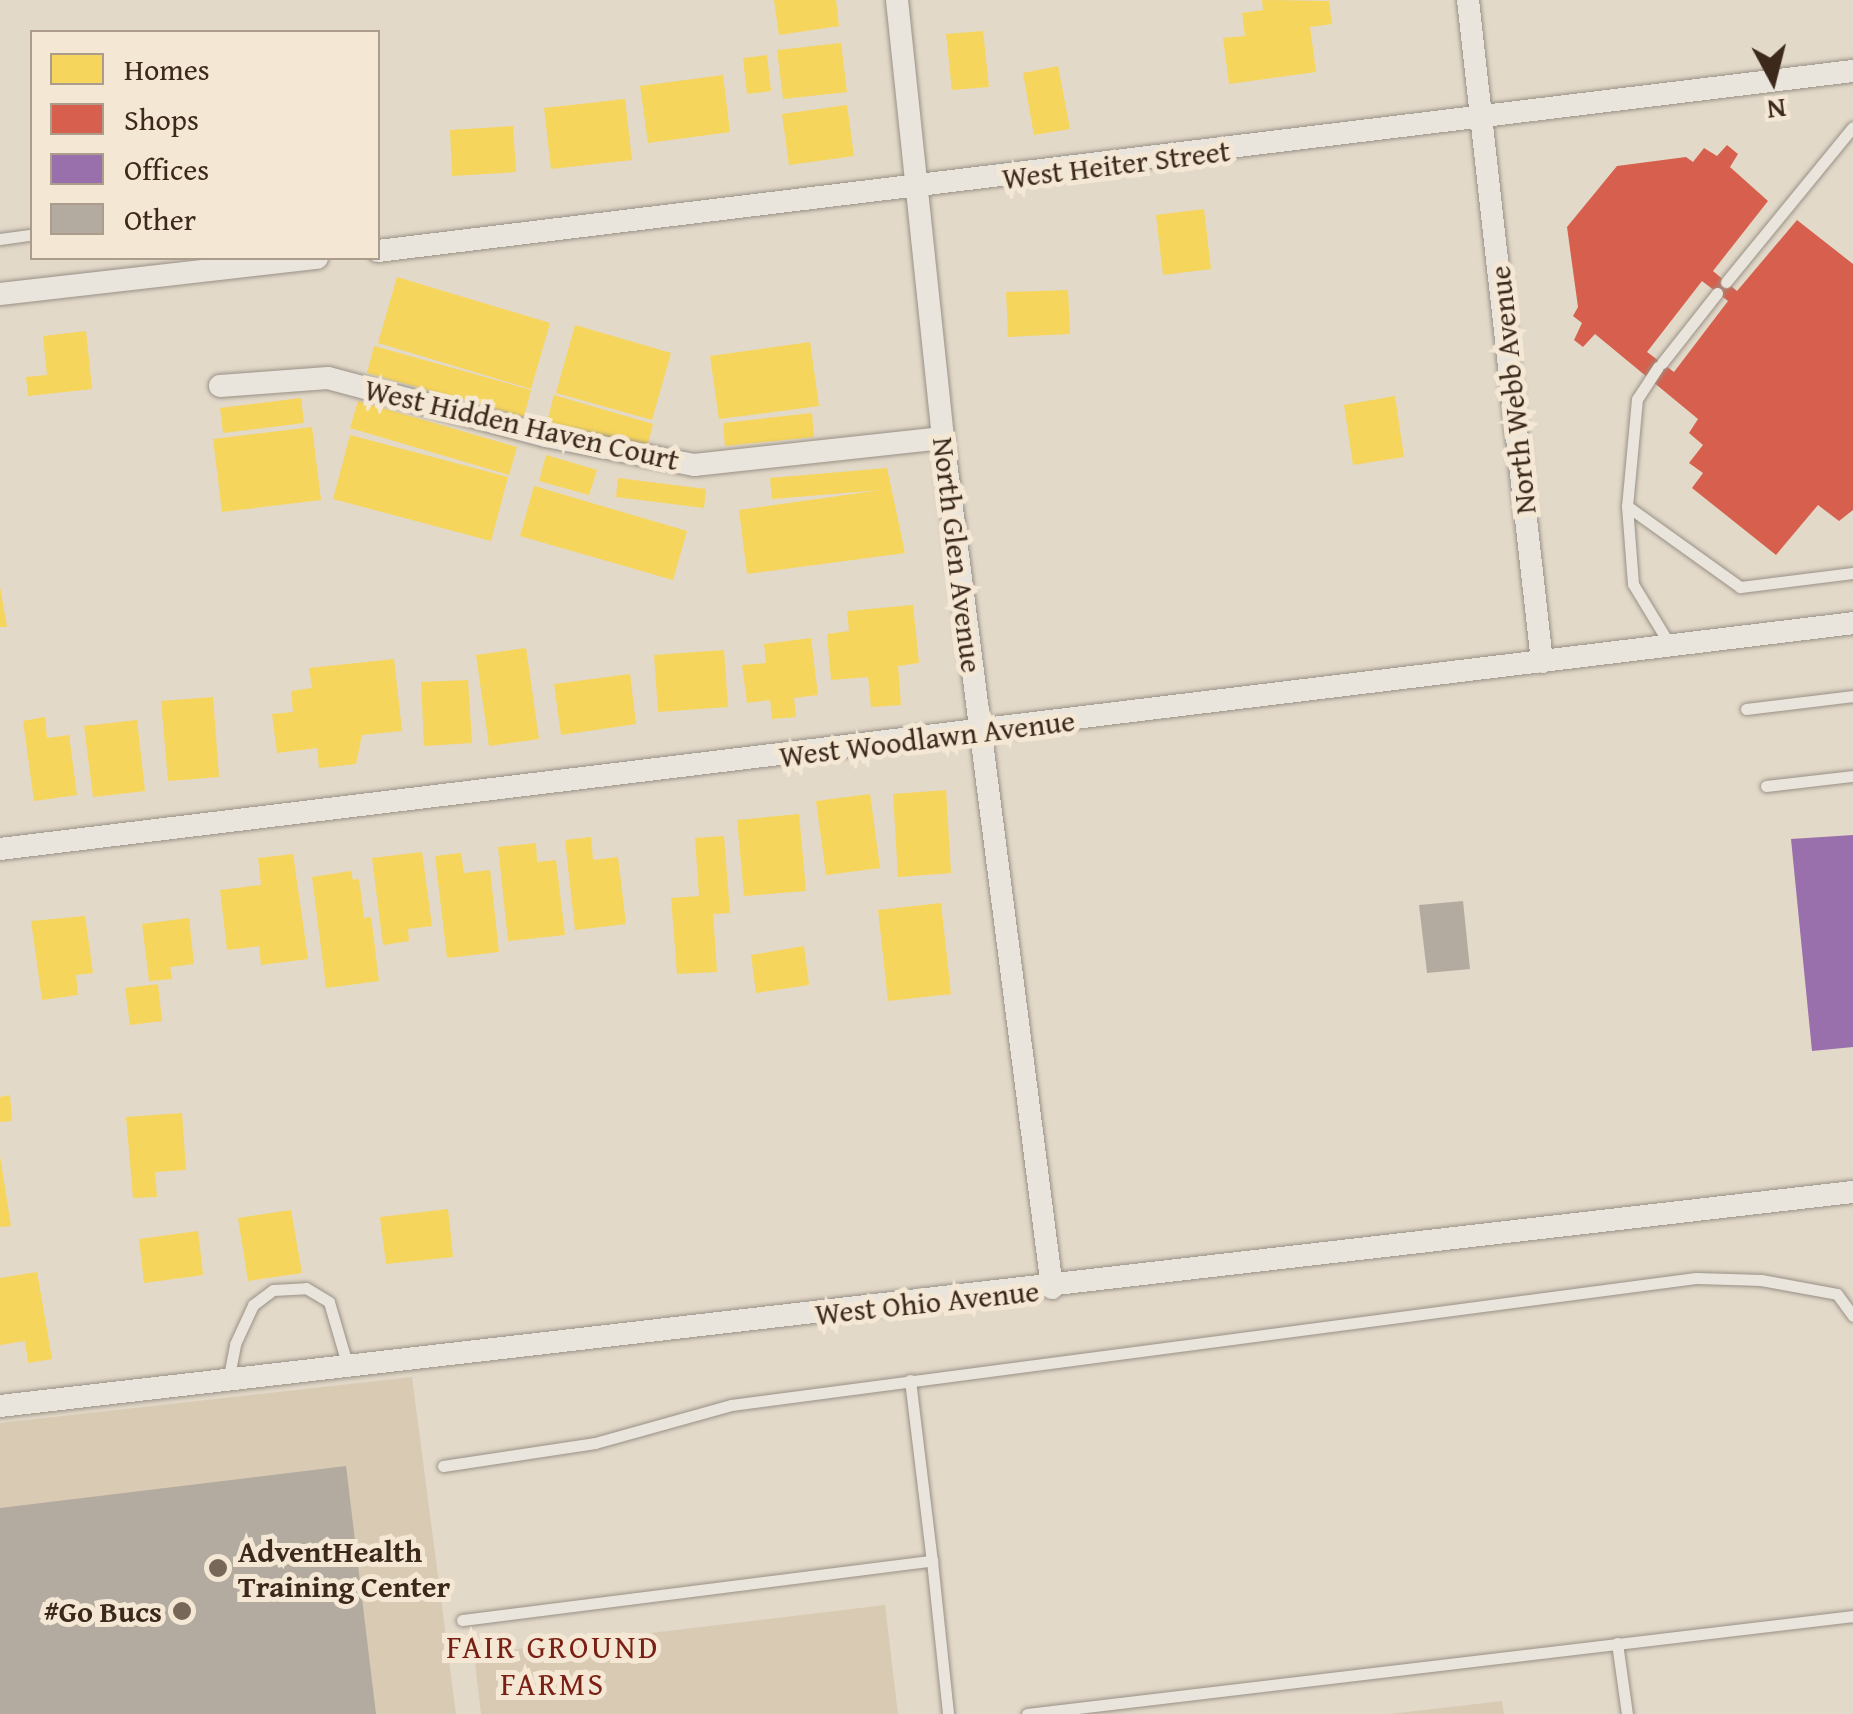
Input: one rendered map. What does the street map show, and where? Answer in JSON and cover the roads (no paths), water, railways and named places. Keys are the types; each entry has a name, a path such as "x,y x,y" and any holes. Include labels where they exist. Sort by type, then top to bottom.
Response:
{"street":[{"name":"North Glen Avenue","path":"896,0 943,438 1052,1288"},
{"name":"North Webb Avenue","path":"1468,0 1542,662"},
{"name":"West Heiter Street","path":"380,251 916,190 1853,71"},
{"path":"0,294 300,260"},
{"name":"West Hidden Haven Court","path":"220,386 328,378 546,436 694,465 943,438"},
{"name":"West Woodlawn Avenue","path":"0,849 1853,623"},
{"name":"West Ohio Avenue","path":"0,1406 1052,1288 1853,1192"}],"lane":[{"path":"1726,282 1853,126"},
{"path":"0,239 30,235"},
{"path":"1670,645 1633,584 1627,506 1637,399 1717,292"},
{"path":"1627,506 1740,588 1853,573"},
{"path":"1746,709 1853,696"},
{"path":"1766,786 1853,776"},
{"path":"443,1466 595,1443 723,1406 1696,1278 1762,1280 1837,1294 1849,1300 1853,1316"},
{"path":"228,1381 235,1344 253,1305 273,1290 306,1288 329,1302 348,1367"},
{"path":"910,1380 948,1714"},
{"path":"462,1620 932,1562"},
{"path":"1027,1714 1853,1616"},
{"path":"1617,1644 1627,1714"}],"place":[{"name":"AdventHealth Training Center","path":"218,1568"},
{"name":"#Go Bucs","path":"182,1611"}],"district":[{"name":"FAIR GROUND FARMS","path":"553,1666"}]}
